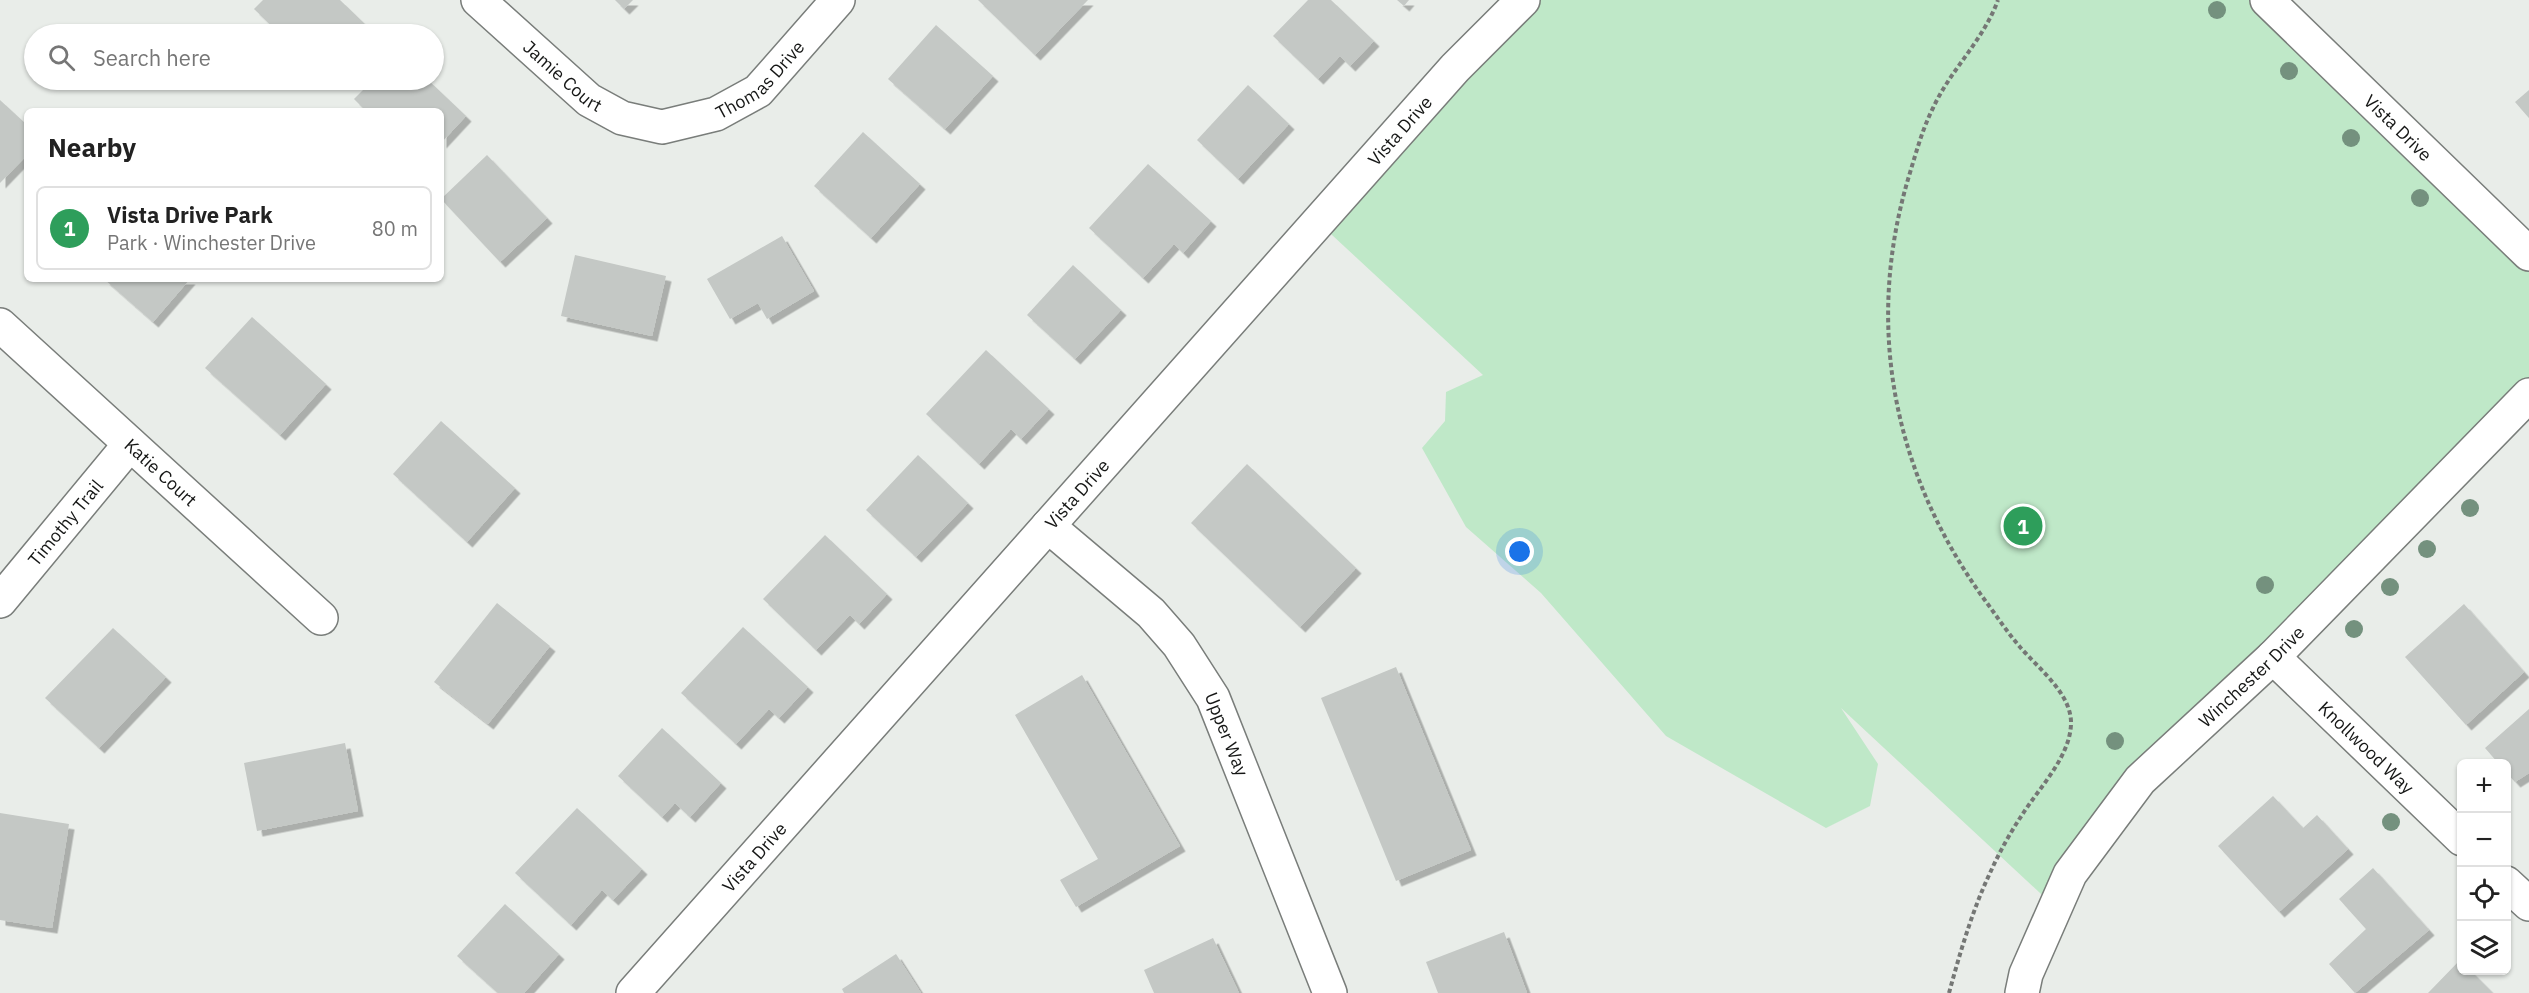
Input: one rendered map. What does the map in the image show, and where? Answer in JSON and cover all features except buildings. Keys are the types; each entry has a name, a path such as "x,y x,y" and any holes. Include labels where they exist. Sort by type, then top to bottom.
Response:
{"street":[{"name":"Jamie Court","path":"478,0 589,100 622,118 662,127"},
{"name":"Thomas Drive","path":"662,127 716,114 758,91 838,0"},
{"name":"Vista Drive","path":"645,989 1048,526 1455,68 1523,0"},
{"name":"Vista Drive","path":"2266,0 2529,254"},
{"name":"Katie Court","path":"0,325 321,618"},
{"name":"Winchester Drive","path":"2022,993 2026,974 2070,874 2140,780 2273,657 2529,395"},
{"name":"Timothy Trail","path":"0,601 130,444"},
{"name":"Upper Way","path":"1048,526 1151,613 1179,645 1213,698 1330,993"},
{"name":"Knollwood Way","path":"2273,657 2457,834"},
{"path":"2511,888 2529,904"}],"path":[{"path":"1949,993 1967,933 1989,874 2019,818 2062,753 2071,722 2067,705 2057,689 1996,616 1944,537 1924,496 1910,456 1890,372 1886,293 1900,205 1934,106 1979,42 1998,0"}],"green space":[{"path":"1523,0 2267,0 2529,254 2529,395 2140,780 2055,907 1841,708 1878,764 1870,806 1826,828 1666,736 1541,593 1466,527 1422,448 1445,421 1446,392 1483,375 1318,222"}],"place":[{"name":"Vista Drive Park","path":"2023,526"}]}
